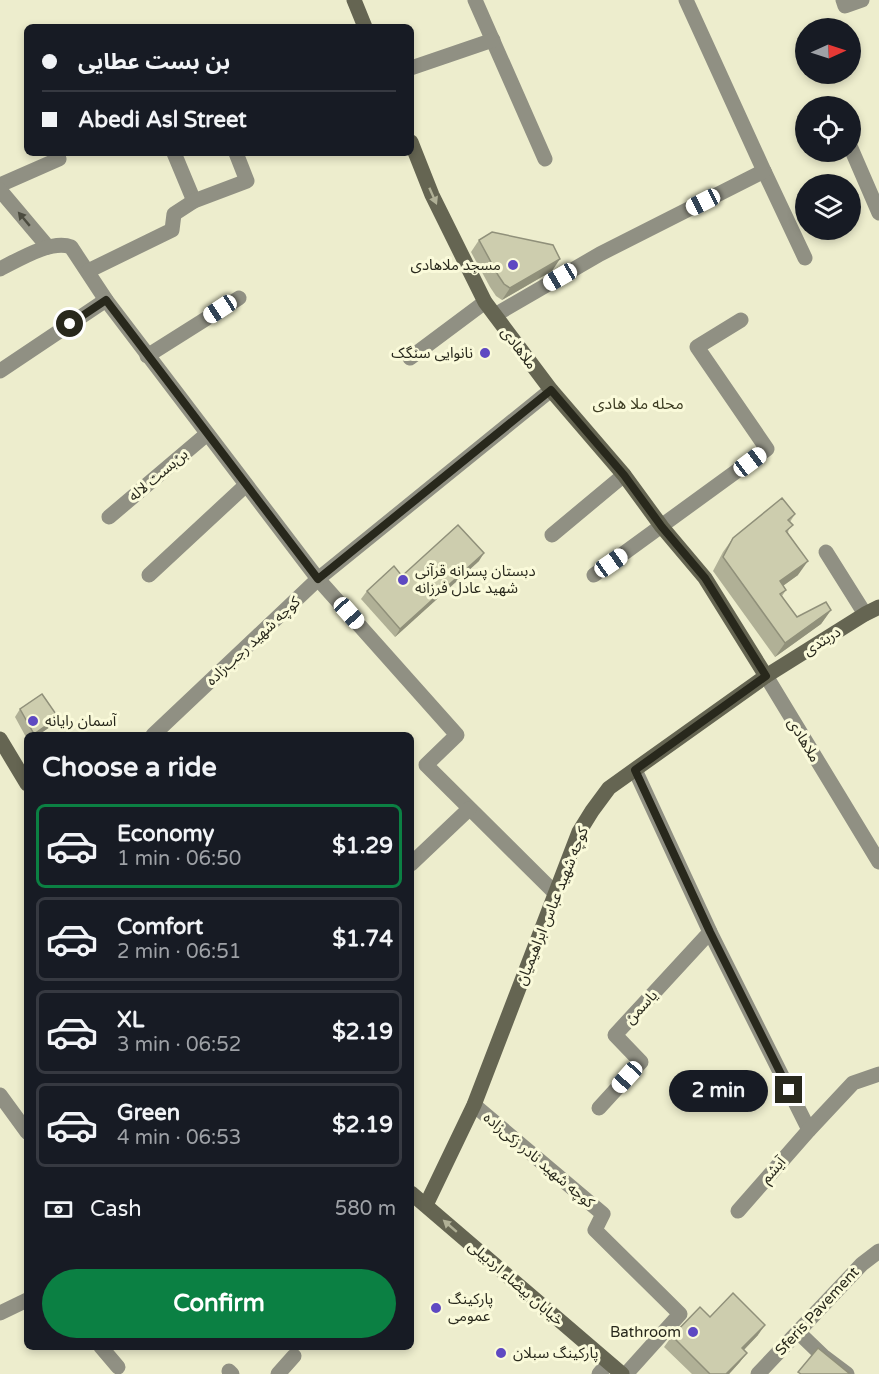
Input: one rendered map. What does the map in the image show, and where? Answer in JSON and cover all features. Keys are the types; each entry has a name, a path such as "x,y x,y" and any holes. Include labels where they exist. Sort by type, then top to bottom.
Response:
{"street":[{"path":"354,0 364,24"},
{"path":"475,0 545,159"},
{"path":"686,0 805,258"},
{"path":"843,0 845,6 862,0"},
{"path":"414,67 493,40"},
{"name":"ملاهادی","path":"414,150 432,195 485,302 551,390 624,475 662,527 705,578 879,862"},
{"path":"175,156 194,201"},
{"path":"88,272 172,230 174,214 194,201 248,181 237,156"},
{"path":"0,185 59,159"},
{"path":"857,162 879,213"},
{"path":"495,315 600,254 764,171"},
{"path":"0,190 48,247"},
{"path":"0,268 48,247 63,244 71,247 147,356 318,579 457,735 426,765 555,894"},
{"path":"147,356 239,298"},
{"path":"0,372 106,300"},
{"path":"410,358 485,302"},
{"path":"594,575 767,449 697,347 741,320"},
{"name":"کوچه شهید رجب‌زاده","path":"156,732 318,579 551,390"},
{"name":"بن‌بست لاله","path":"110,517 207,434"},
{"path":"552,535 624,475"},
{"path":"149,575 246,485"},
{"path":"826,552 865,614"},
{"name":"دربندی","path":"766,676 879,607"},
{"name":"کوچه شهید عباس ابراهیمیان","path":"426,1204 474,1105 579,832 592,811 609,788 766,676"},
{"path":"0,740 24,779"},
{"path":"635,770 710,932 809,1130"},
{"path":"414,861 469,809"},
{"name":"یاسمن","path":"598,1108 641,1062 615,1035 710,932"},
{"name":"آیشم","path":"738,1211 853,1083 879,1074"},
{"path":"0,1095 24,1128"},
{"name":"کوچه شهید نادر زکی‌زاده","path":"474,1105 603,1214 595,1230 680,1314 624,1374"},
{"name":"خیابان بیضاء اردبیلی","path":"414,1195 604,1369 624,1374"},
{"name":"Sferis Pavement","path":"758,1374 862,1264 879,1251"},
{"path":"0,1313 24,1301"},
{"path":"798,1332 823,1356 847,1374"},
{"path":"104,1350 118,1367"},
{"path":"278,1374 294,1356"}],"building":[{"path":"492,232 553,245 560,259 510,288 498,275 479,240"},
{"path":"782,498 795,514 788,520 793,525 786,531 808,561 780,581 786,590 780,594 797,617 826,602 831,610 785,643 723,557 733,538"},
{"path":"458,525 484,553 400,629 367,591 394,566 402,576"},
{"name":"آسمان رایانه","path":"42,694 58,717 37,732 33,732 20,709"},
{"path":"733,1293 765,1325 742,1348 747,1353 726,1374 710,1374 672,1336 700,1307 710,1317"},
{"path":"818,1348 850,1374 801,1374 798,1372"}],"place":[{"name":"مسجد ملاهادی","path":"513,265"},
{"name":"نانوایی سنگک","path":"485,353"},
{"name":"دبستان پسرانه قرآنی شهید عادل فرزانه","path":"403,580"},
{"name":"آسمان رایانه","path":"33,721"},
{"name":"پارکینگ عمومی","path":"436,1308"},
{"name":"Bathroom","path":"693,1332"},
{"name":"پارکینگ سبلان","path":"501,1353"}],"district":[{"name":"محله ملا هادی","path":"638,404"}],"route":[{"path":"70,324 106,300 185,407 318,579 551,390 624,475 662,527 705,578 766,676 635,770 710,932 789,1090"}]}
